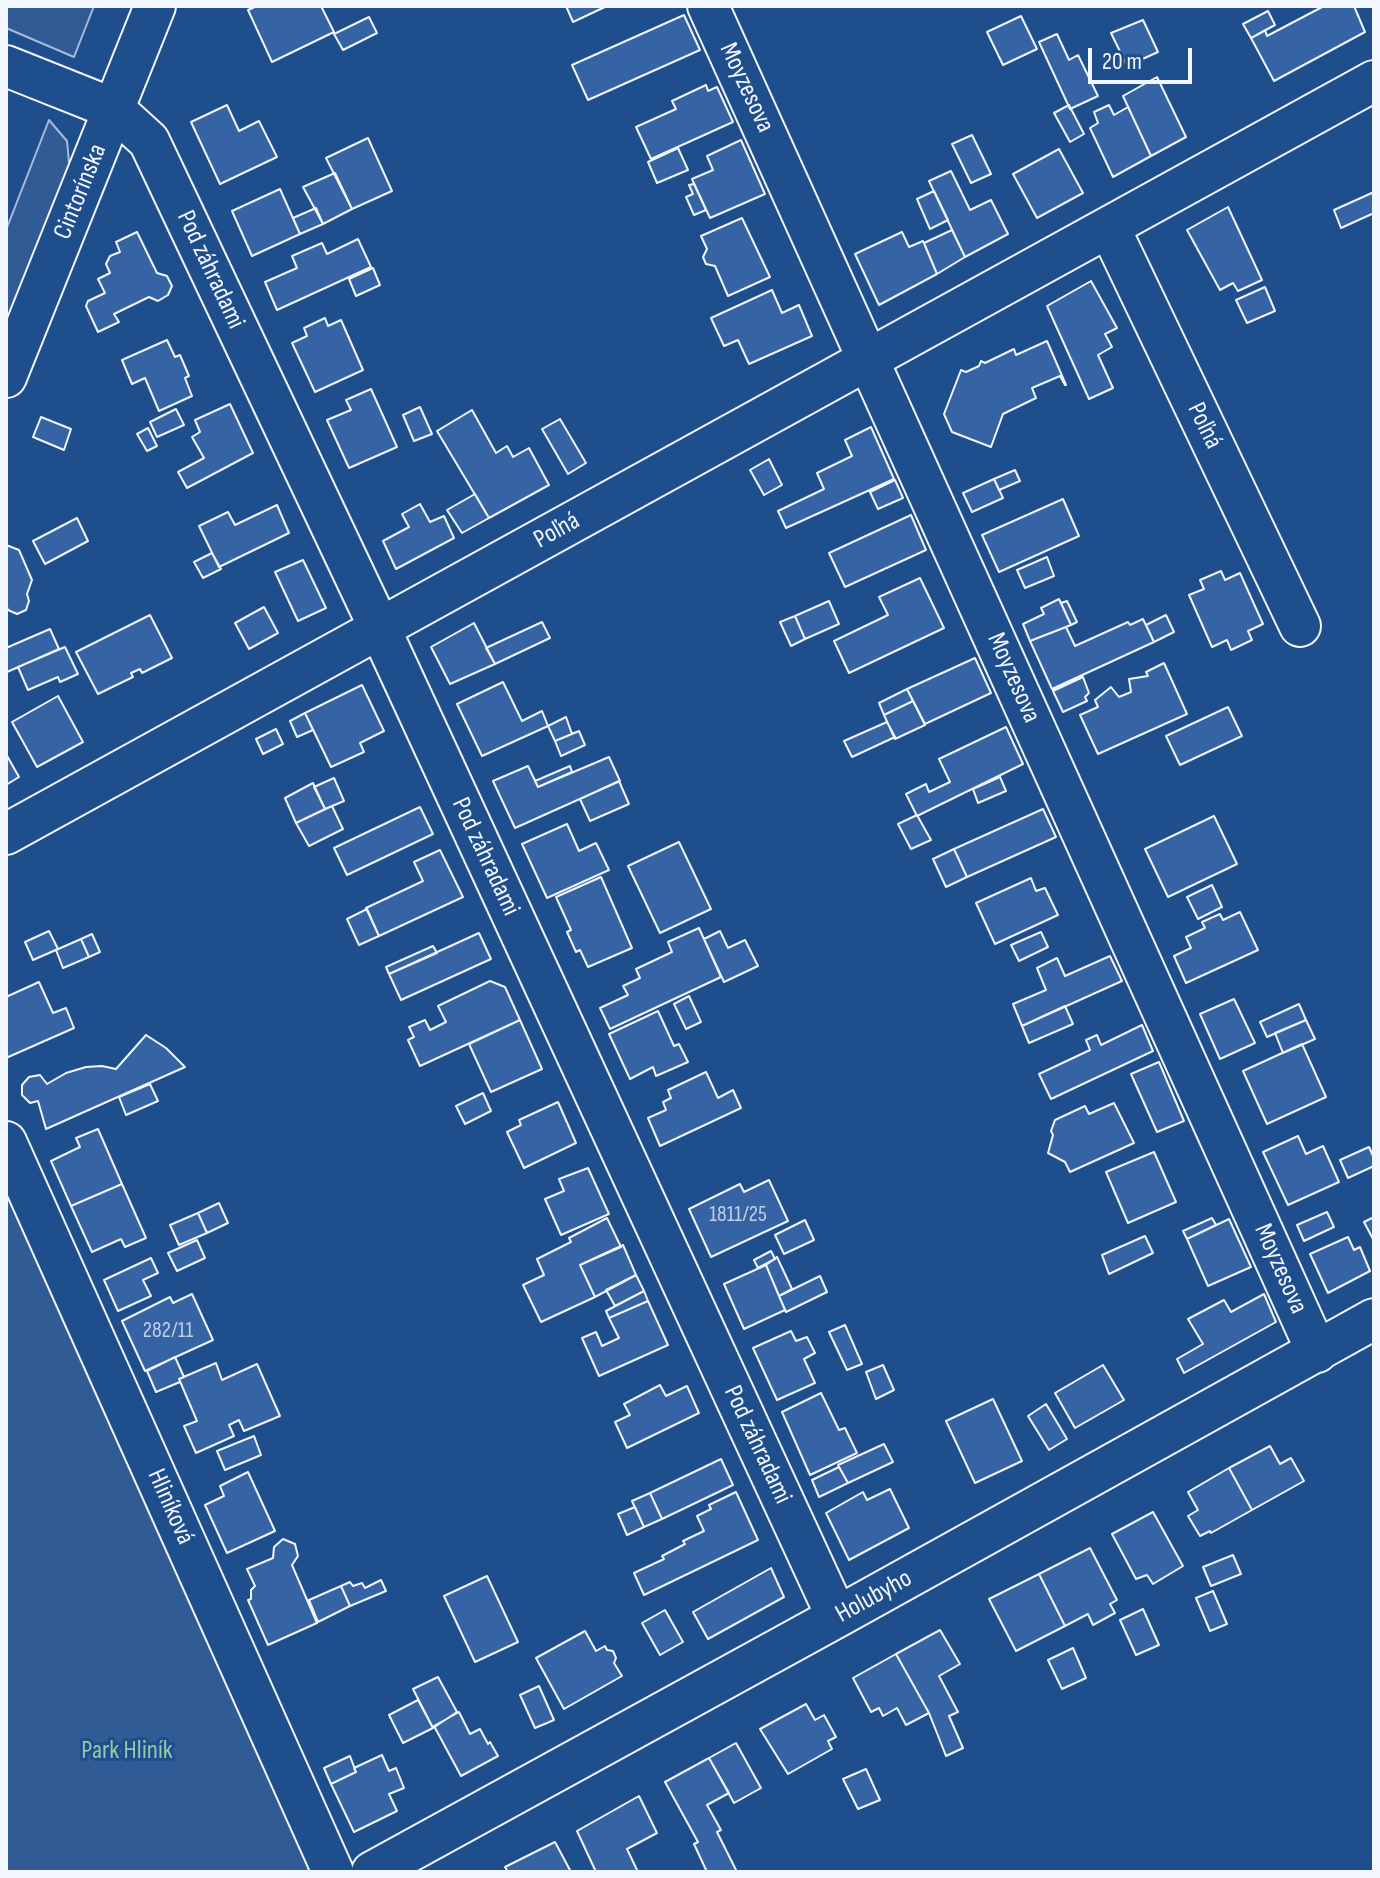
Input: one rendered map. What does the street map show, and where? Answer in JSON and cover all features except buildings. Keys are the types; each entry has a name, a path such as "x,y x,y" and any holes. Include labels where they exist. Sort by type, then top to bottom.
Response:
{"street":[{"name":"Cintorínska","path":"6,377 155,6"},
{"name":"Moyzesova","path":"708,6 1317,1352"},
{"path":"6,66 114,109"},
{"name":"Poľná","path":"6,834 1374,81"},
{"name":"Pod záhradami","path":"114,109 149,141 380,629 837,1617"},
{"name":"Poľná","path":"1109,227 1300,626"},
{"name":"Hliníková","path":"6,1142 333,1872"},
{"name":"Holubyho","path":"372,1872 1374,1319"}],"green space":[{"path":"6,6 94,6 74,57 6,28"},
{"path":"49,120 67,141 70,173 6,335 6,230"},
{"name":"Park Hliník","path":"6,1191 310,1861 308,1872 6,1872"}]}
